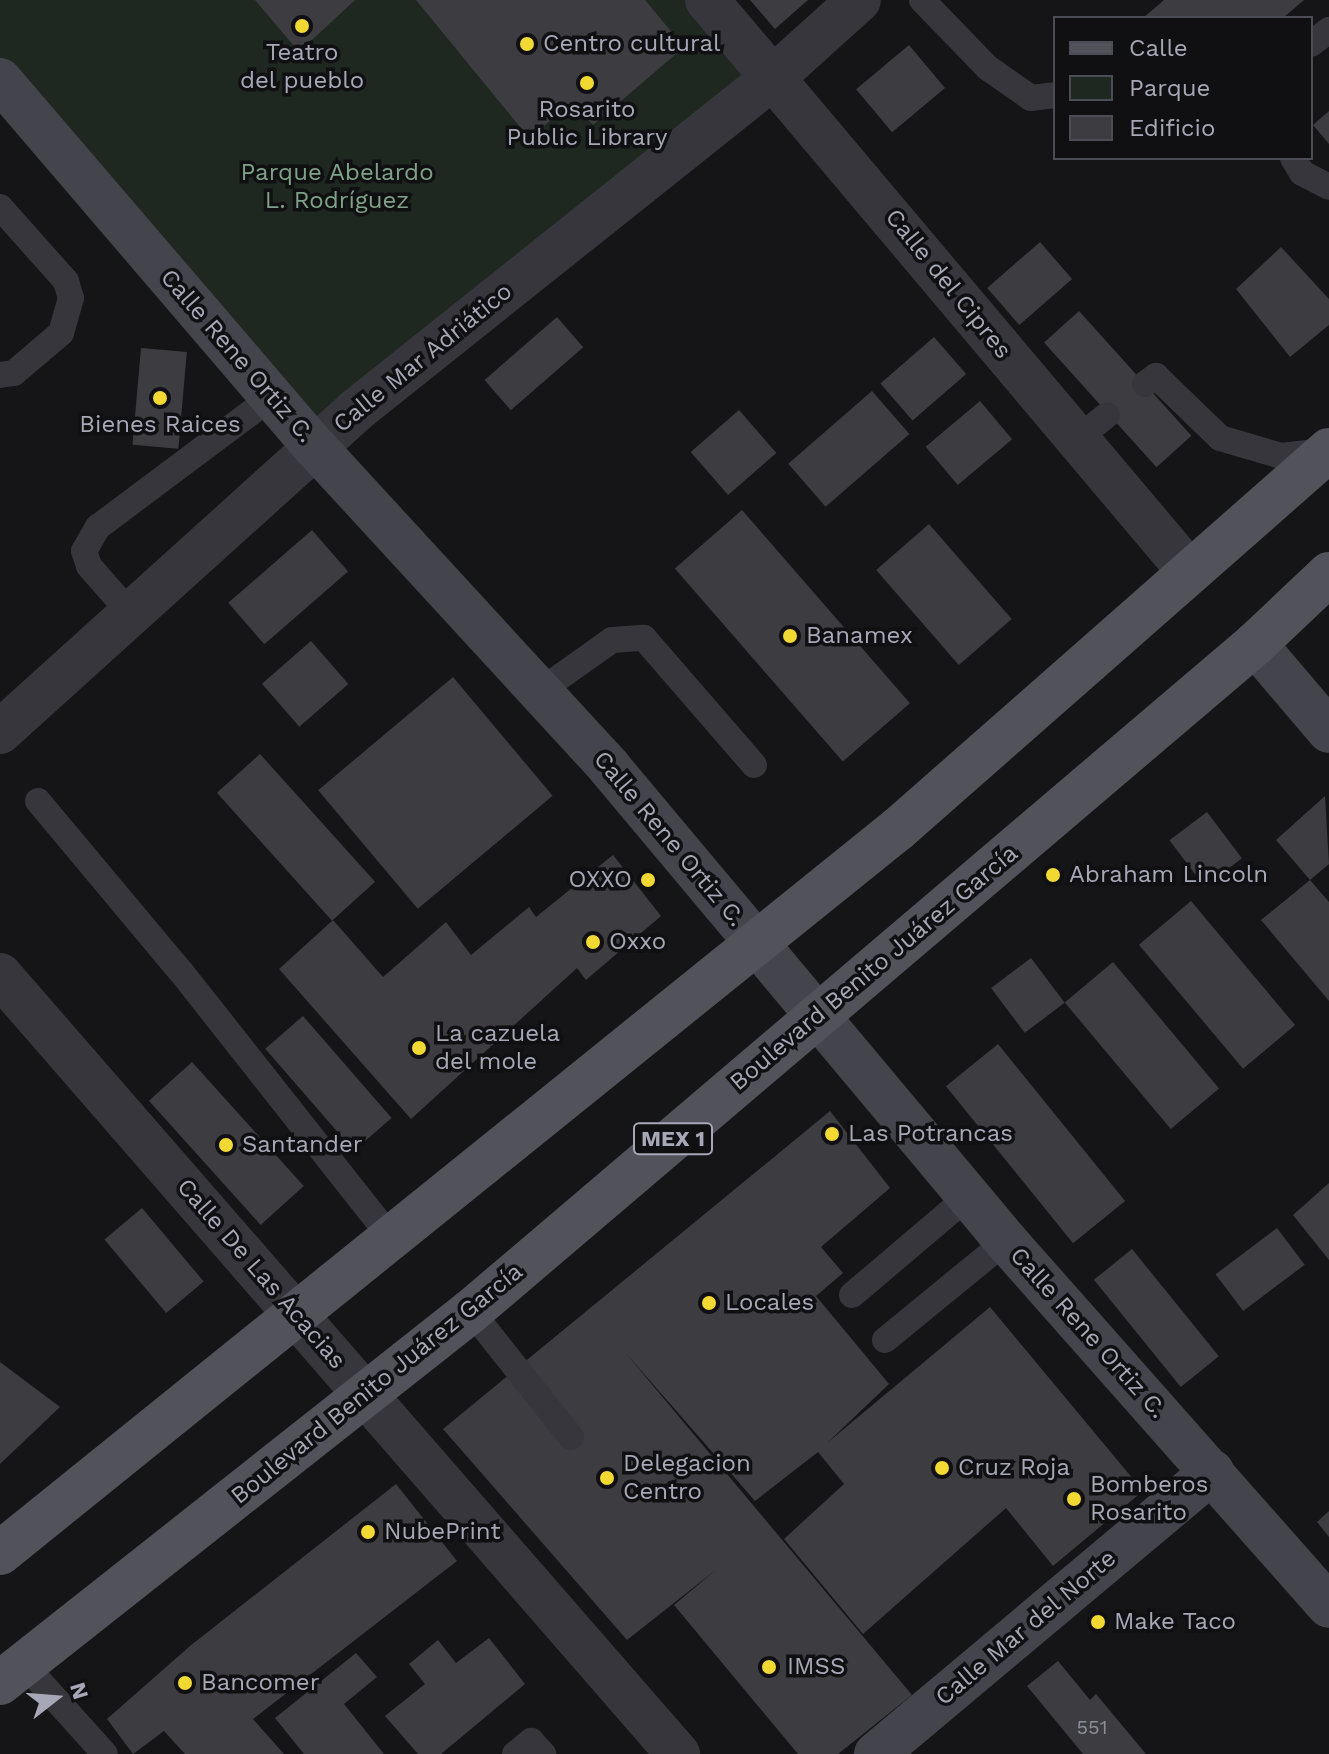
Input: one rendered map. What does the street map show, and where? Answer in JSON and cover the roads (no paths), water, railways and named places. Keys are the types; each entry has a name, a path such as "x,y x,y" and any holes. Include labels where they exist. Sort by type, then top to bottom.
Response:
{"main road":[{"path":"0,1553 898,829 1187,569 1329,450"},
{"name":"Boulevard Benito Juárez García","path":"12,1673 471,1311 1255,644 1329,574"}],"street":[{"name":"Calle del Cipres","path":"707,0 1091,428 1187,569"},
{"name":"Calle Mar Adriático","path":"0,732 315,447 775,76 859,0"},
{"name":"Calle Rene Ortiz C.","path":"3,90 315,447 540,691 819,1016 1006,1241 1329,1606"},
{"path":"1255,644 1329,731"},
{"name":"Calle De Las Acacias","path":"0,975 678,1754"},
{"name":"Calle Mar del Norte","path":"876,1754 1212,1472"}],"lane":[{"path":"922,0 988,68 1031,98 1053,95"},
{"path":"1313,42 1329,30"},
{"path":"1294,160 1302,173 1329,187"},
{"path":"0,207 66,281 71,298 61,333 14,373 0,375"},
{"path":"1145,384 1156,376 1220,438 1281,456 1329,450"},
{"path":"131,614 89,566 84,551 98,527 272,397"},
{"path":"540,691 612,640 644,638 754,765"},
{"path":"38,801 182,973 391,1238"},
{"path":"852,1295 970,1195"},
{"path":"885,1340 1006,1241"},
{"path":"471,1311 571,1437"},
{"path":"12,1673 105,1754"},
{"path":"515,1754 531,1741 543,1754"}],"place":[{"name":"Teatro del pueblo","path":"302,26"},
{"name":"Centro cultural","path":"527,44"},
{"name":"Rosarito Public Library","path":"587,83"},
{"name":"Bienes Raices","path":"160,398"},
{"name":"Banamex","path":"790,636"},
{"name":"Abraham Lincoln","path":"1053,875"},
{"name":"OXXO","path":"648,880"},
{"name":"Oxxo","path":"593,942"},
{"name":"La cazuela del mole","path":"419,1048"},
{"name":"Las Potrancas","path":"832,1134"},
{"name":"Santander","path":"226,1145"},
{"name":"Locales","path":"709,1303"},
{"name":"Cruz Roja","path":"942,1468"},
{"name":"Delegacion Centro","path":"607,1478"},
{"name":"Bomberos Rosarito","path":"1074,1499"},
{"name":"NubePrint","path":"368,1532"},
{"name":"Make Taco","path":"1098,1622"},
{"name":"IMSS","path":"769,1667"},
{"name":"Bancomer","path":"185,1683"}],"park label":[{"name":"Parque Abelardo L. Rodríguez","path":"337,187"}]}
